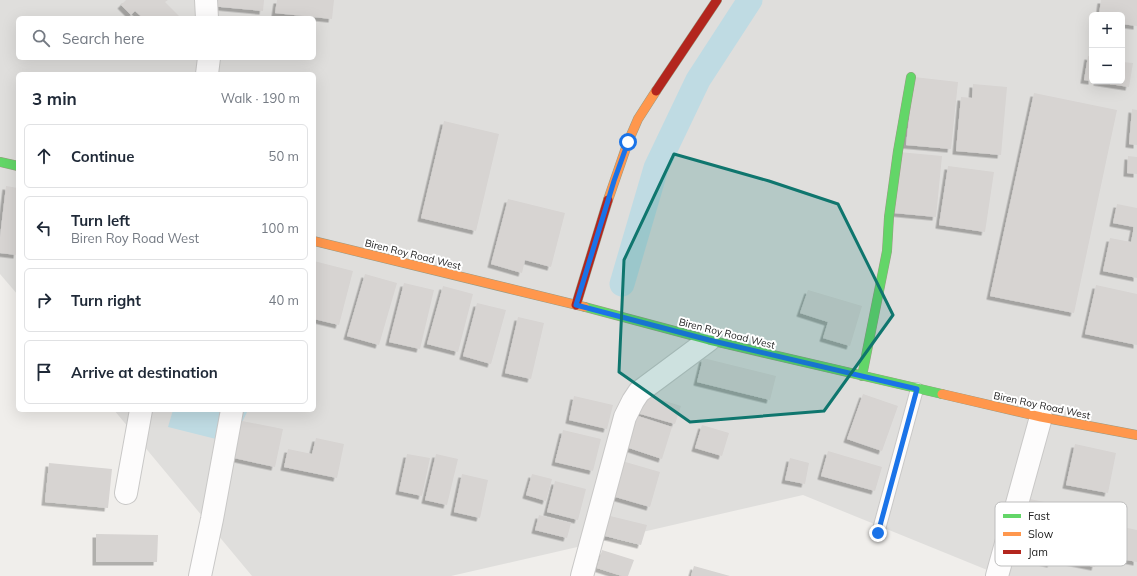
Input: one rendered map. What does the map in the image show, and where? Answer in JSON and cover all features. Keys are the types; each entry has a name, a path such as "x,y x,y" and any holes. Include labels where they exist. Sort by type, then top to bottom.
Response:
{"main road":[{"path":"576,305 614,181 638,118 717,0"},
{"path":"862,376 887,250 889,217 898,151 911,77"},
{"path":"0,162 16,166"},
{"name":"Biren Roy Road West","path":"316,241 576,305 709,340 917,389 1137,435"}],"street":[{"path":"206,0 207,16"},
{"path":"207,72 209,60"},
{"path":"582,576 625,417 633,401 640,392 709,340"},
{"path":"126,494 141,412"},
{"path":"200,576 232,412"},
{"path":"1017,502 1041,416"},
{"path":"997,576 1000,566"}],"lane":[{"path":"878,533 917,389"}],"highlighted area":[{"path":"674,154 769,181 838,204 893,315 824,411 690,422 619,372 624,260"}],"shaded area":[{"path":"0,0 1137,0 1137,576 1002,576 803,495 451,576 252,576 116,412 316,412 316,72 16,72 16,293 0,274"}],"water":[{"path":"172,412 247,412 232,443 168,427"}],"building":[{"path":"126,0 168,0 165,2 179,16 141,16 135,11 131,15 121,5"},
{"path":"211,0 264,0 263,11 210,6"},
{"path":"277,0 334,0 332,19 316,17 316,16 275,13"},
{"path":"1101,0 1137,0 1137,26 1125,24 1125,12 1099,12"},
{"path":"1088,56 1089,81 1084,80"},
{"path":"1125,62 1133,63 1129,87 1110,84 1125,84"},
{"path":"914,77 958,82 951,149 906,145"},
{"path":"973,84 1007,87 1001,155 956,151 961,97 972,98"},
{"path":"1034,93 1117,110 1074,313 990,296"},
{"path":"1132,109 1137,110 1137,145 1129,144"},
{"path":"444,121 499,134 476,231 421,218"},
{"path":"899,152 942,156 936,217 894,213"},
{"path":"1128,156 1137,157 1137,174 1127,173"},
{"path":"948,166 994,172 985,232 939,225"},
{"path":"6,186 16,188 16,255 0,253 0,237"},
{"path":"508,199 565,213 551,267 525,260 522,273 491,264"},
{"path":"1117,204 1137,208 1137,278 1103,271 1110,238 1131,242 1134,227 1113,223"},
{"path":"316,262 353,271 339,325 316,319"},
{"path":"365,274 397,283 379,345 347,336"},
{"path":"404,283 434,290 420,349 389,342"},
{"path":"1096,285 1137,294 1137,345 1085,334"},
{"path":"443,286 473,294 458,352 427,344"},
{"path":"808,290 862,306 850,346 823,338 828,322 800,313"},
{"path":"477,303 506,310 491,364 463,356"},
{"path":"518,317 544,323 531,379 505,373"},
{"path":"703,358 776,376 770,400 697,382"},
{"path":"643,394 681,406 675,424 637,413"},
{"path":"863,394 898,406 882,451 847,439"},
{"path":"574,396 613,405 607,429 569,420"},
{"path":"635,415 672,427 662,459 626,447"},
{"path":"242,421 283,429 275,467 234,458"},
{"path":"702,425 729,433 722,456 695,448"},
{"path":"563,430 601,439 593,471 555,462"},
{"path":"316,438 344,444 337,478 284,467 288,449 312,454"},
{"path":"1075,444 1116,453 1108,493 1066,485"},
{"path":"828,451 882,467 875,491 821,476"},
{"path":"407,454 430,458 422,496 399,491"},
{"path":"436,454 458,459 447,505 425,500"},
{"path":"790,458 809,463 805,484 785,480"},
{"path":"622,461 660,472 650,507 612,496"},
{"path":"49,463 112,469 108,508 45,502"},
{"path":"462,474 488,480 480,518 454,512"},
{"path":"532,474 552,479 546,501 526,495"},
{"path":"555,481 586,489 578,520 547,512"},
{"path":"1030,499 1044,502 1029,502"},
{"path":"539,515 571,523 567,538 535,530"},
{"path":"606,515 647,525 641,545 601,535"},
{"path":"1127,528 1137,530 1137,562 1127,560"},
{"path":"96,534 158,535 157,562 96,562"},
{"path":"602,550 634,560 628,576 622,576 597,568"},
{"path":"694,566 730,576 691,576"}],"waterway":[{"path":"622,284 656,168 698,80 750,0"}],"traffic: fast":[{"path":"862,376 887,251 889,217 898,151 911,77"},
{"path":"0,162 16,166"},
{"path":"585,307 709,340 942,394"}],"traffic: slow":[{"path":"608,200 628,142 638,119 656,91"},
{"path":"316,241 585,307"},
{"path":"942,394 1041,417 1137,435"}],"traffic: jam":[{"path":"656,91 717,0"},
{"path":"576,305 608,200"}],"route":[{"path":"628,142 614,181 576,305 709,340 917,389 878,533"}]}
